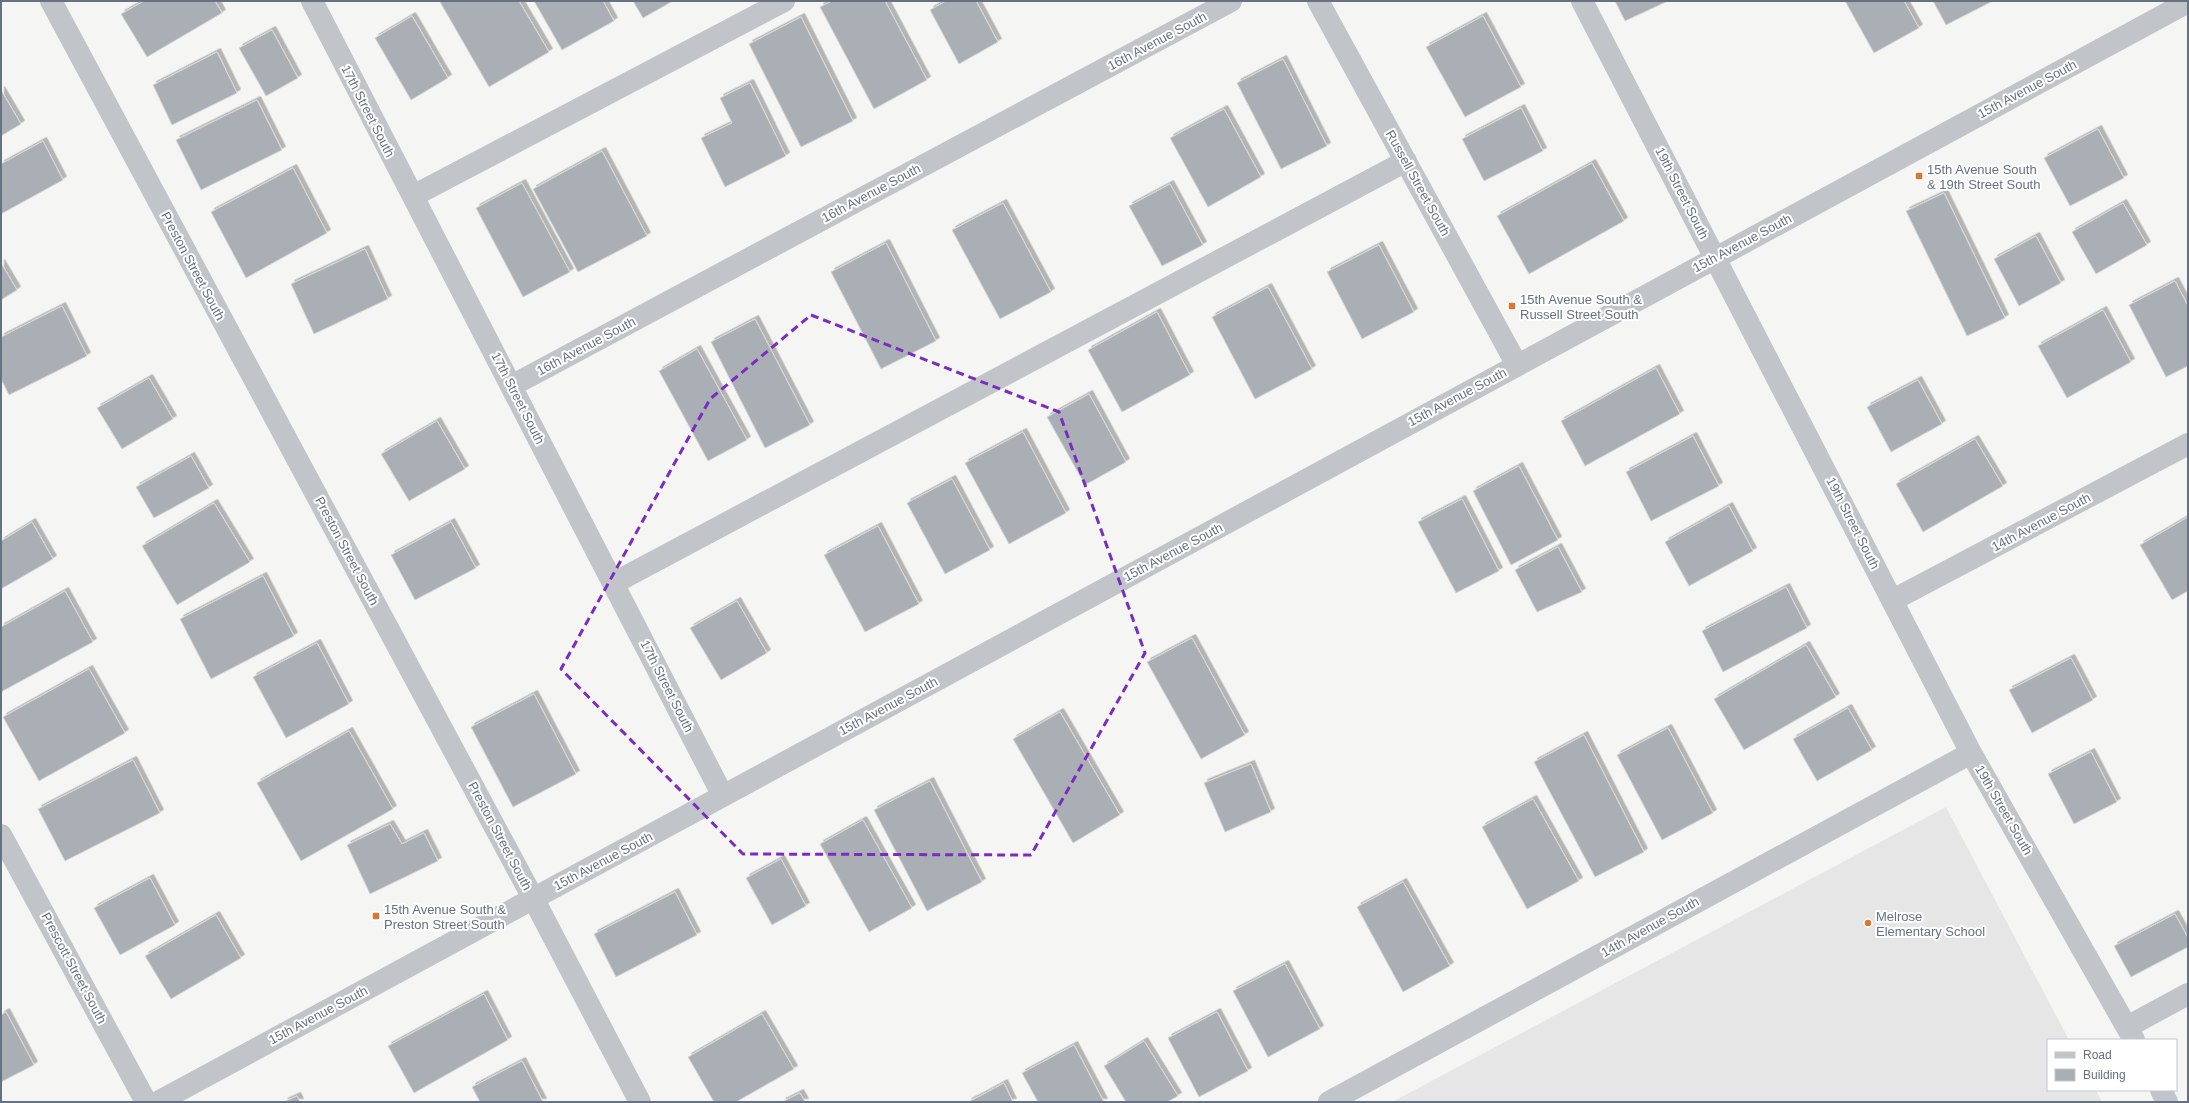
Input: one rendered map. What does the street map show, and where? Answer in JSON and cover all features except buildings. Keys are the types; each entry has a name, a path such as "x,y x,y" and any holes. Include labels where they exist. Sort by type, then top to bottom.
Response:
{"street":[{"name":"Preston Street South","path":"51,1 533,898 640,1102"},
{"path":"413,196 784,1"},
{"name":"16th Avenue South","path":"511,386 1231,1"},
{"name":"Russell Street South","path":"1318,1 1517,365"},
{"name":"19th Street South","path":"1582,1 1971,752 2130,1033"},
{"name":"17th Street South","path":"315,2 413,196 723,796"},
{"name":"15th Avenue South","path":"158,1102 2188,2"},
{"path":"614,584 1406,161"},
{"name":"14th Avenue South","path":"1893,600 2188,444"},
{"name":"14th Avenue South","path":"1329,1102 1971,752"},
{"name":"Prescott Street South","path":"1,834 146,1102"},
{"path":"2130,1033 2188,994"},
{"path":"2161,1091 2167,1102"}],"highlighted area":[{"path":"811,315 1059,412 1145,653 1031,855 743,854 561,669 710,399"}],"shaded area":[{"name":"Melrose Elementary School","path":"1946,807 2068,1039 2047,1039 2047,1091 2096,1091 2102,1102 1392,1102"}],"place":[{"name":"15th Avenue South & 19th Street South","path":"1919,176"},
{"name":"15th Avenue South & Russell Street South","path":"1512,306"},
{"name":"15th Avenue South & Preston Street South","path":"376,916"},
{"name":"Melrose Elementary School","path":"1868,923"}]}
